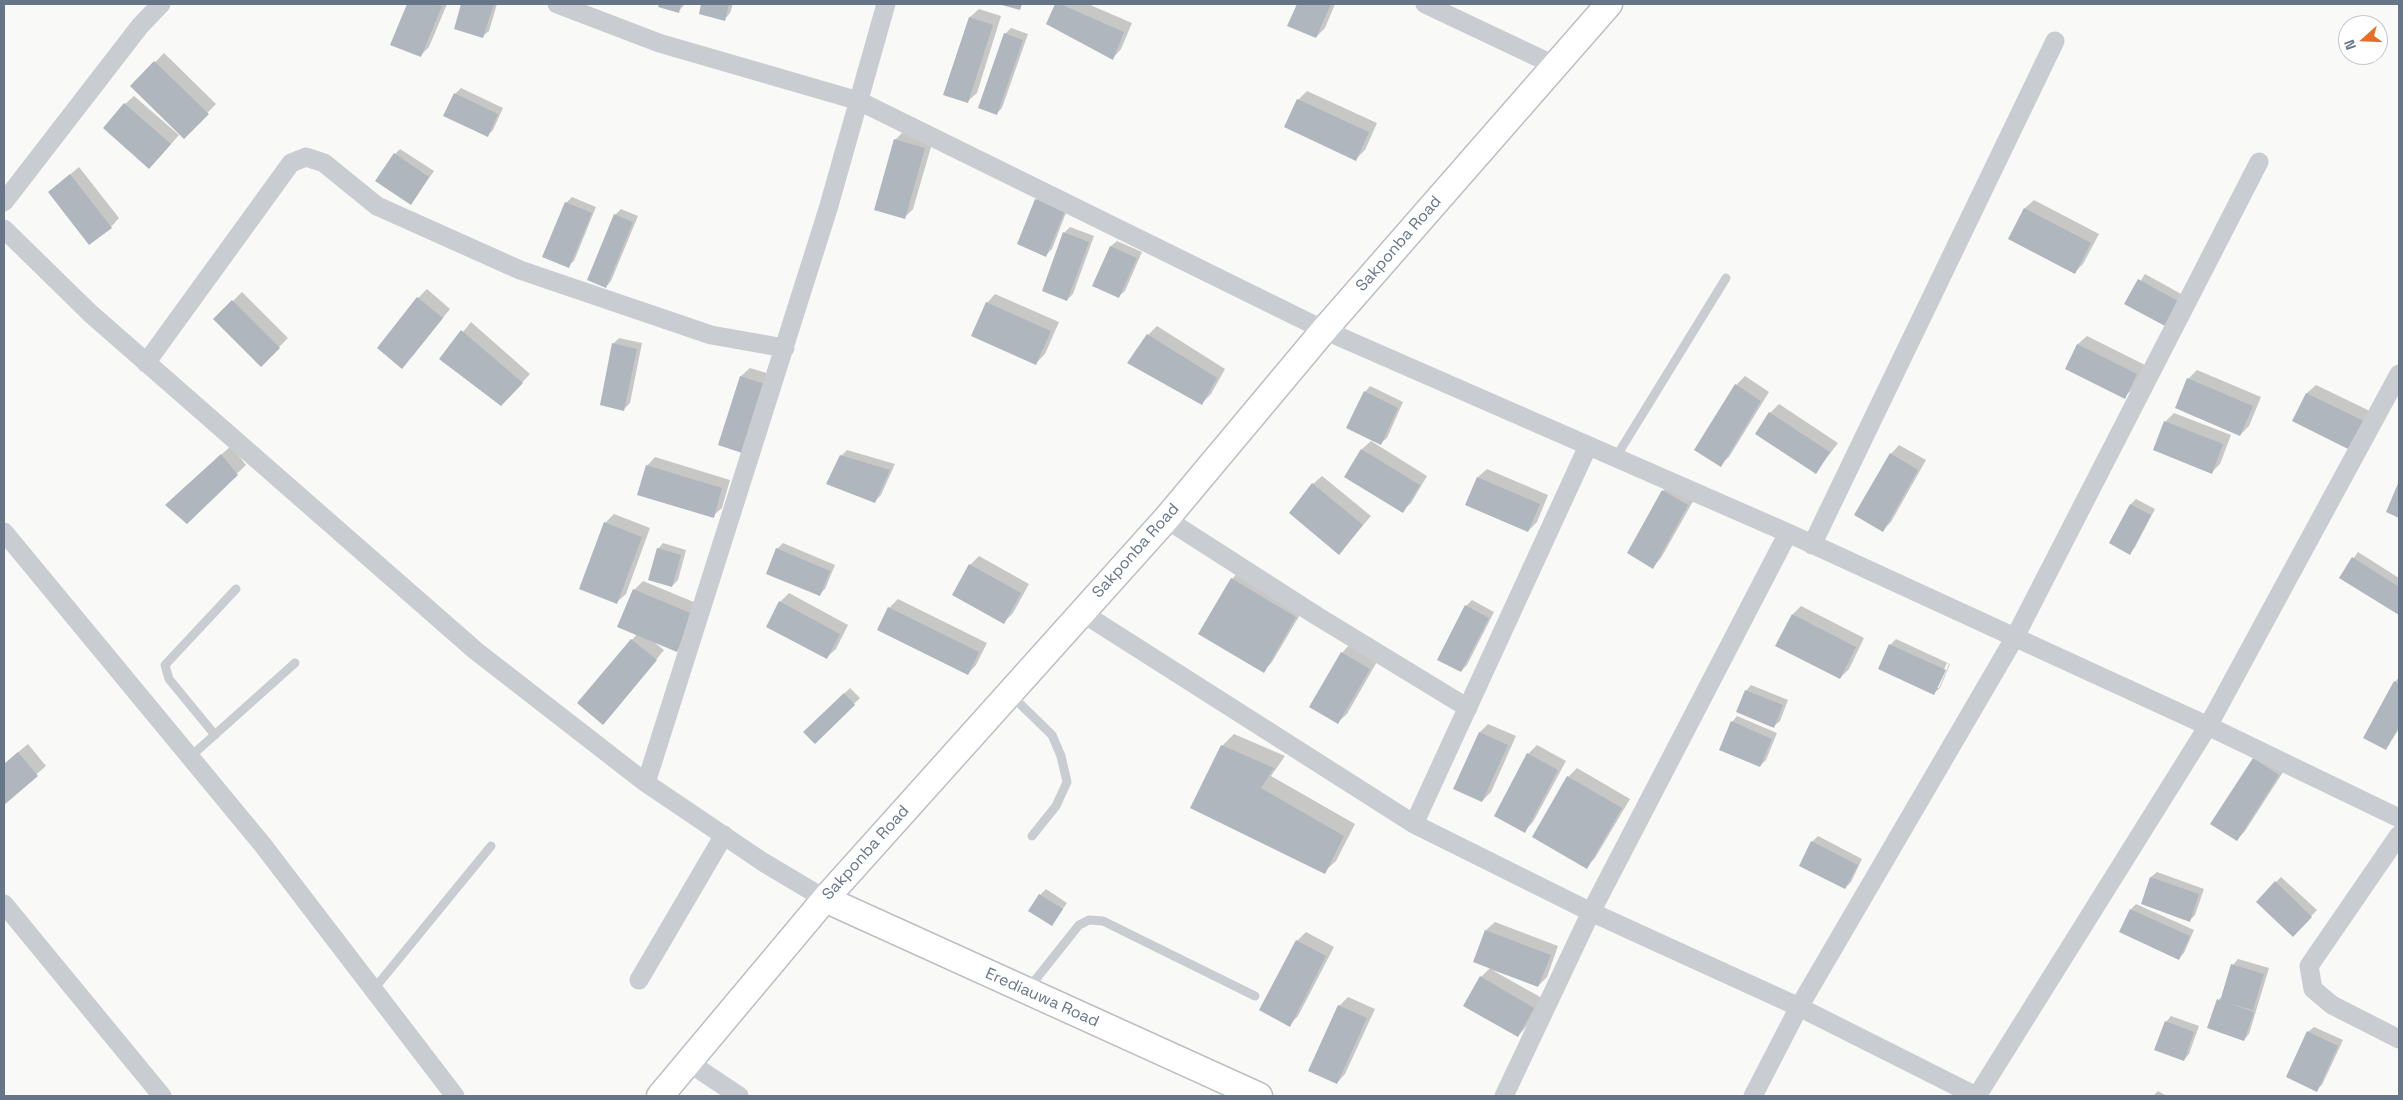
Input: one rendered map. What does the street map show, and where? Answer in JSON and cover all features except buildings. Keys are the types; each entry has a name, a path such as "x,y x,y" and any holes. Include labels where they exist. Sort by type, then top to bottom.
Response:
{"main road":[{"name":"Sakponba Road","path":"660,1096 825,899 1166,519 1324,330 1609,4"},
{"name":"Erediauwa Road","path":"825,899 1259,1096"}],"street":[{"path":"4,202 140,26 161,4"},
{"path":"557,4 659,43 859,102 1324,330 1788,533 2208,726 2399,818"},
{"path":"646,783 785,348 859,102 886,4"},
{"path":"1426,4 1554,65"},
{"path":"1812,545 2055,41"},
{"path":"146,362 291,163 306,157 324,163 377,206 520,270 711,335 785,348"},
{"path":"1753,1096 1799,1007 2015,637 2259,162"},
{"path":"4,229 91,314 476,651 646,783 724,836 825,899"},
{"path":"1081,612 1414,824 1591,912 1799,1007 1976,1096 2208,726 2399,374"},
{"path":"1414,824 1588,446"},
{"path":"1166,519 1317,616 1468,708"},
{"path":"4,532 262,844 455,1096"},
{"path":"1504,1096 1591,912 1788,533"},
{"path":"2399,835 2309,966 2313,989 2332,1005 2399,1039"},
{"path":"640,980 724,836"},
{"path":"4,904 162,1096"},
{"path":"688,1062 739,1096"}],"lane":[{"path":"1616,457 1726,278"},
{"path":"215,735 169,679 165,665 236,589"},
{"path":"190,757 295,663"},
{"path":"1009,693 1052,735 1061,756 1066,782 1056,806 1032,836"},
{"path":"374,990 491,846"},
{"path":"1026,991 1079,925 1089,920 1103,921 1255,996"}]}
